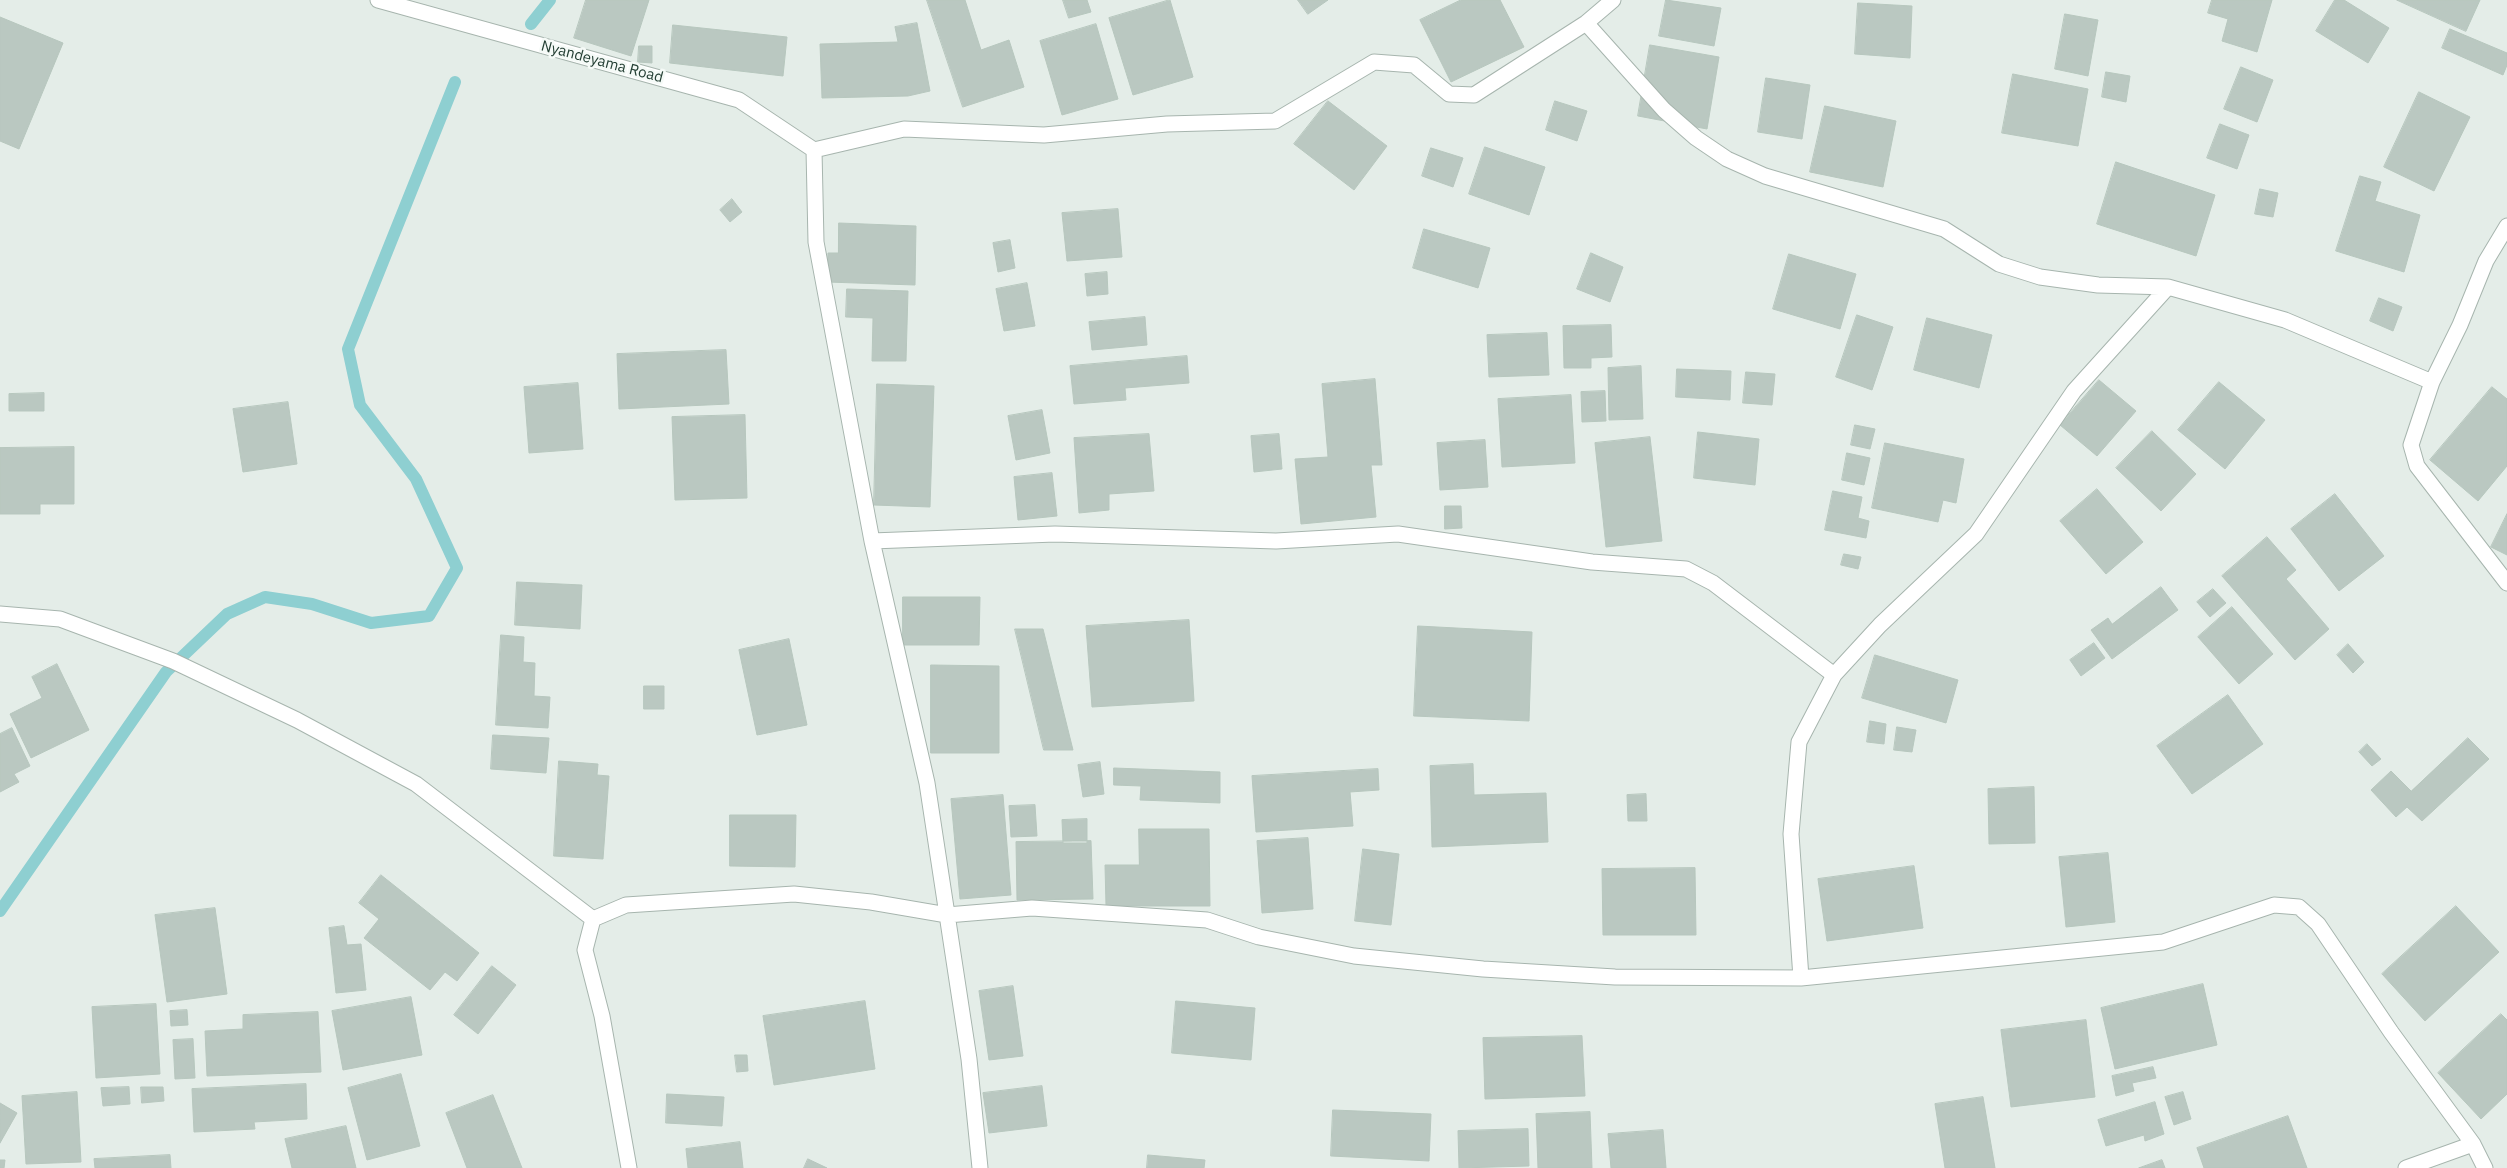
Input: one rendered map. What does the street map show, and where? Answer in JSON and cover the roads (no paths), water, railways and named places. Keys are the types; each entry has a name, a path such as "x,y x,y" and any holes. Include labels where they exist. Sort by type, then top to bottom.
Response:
{"street":[{"name":"Nyandeyama Road","path":"378,0 739,100 814,150"},
{"path":"980,1168 970,1059 927,783 872,541 816,242 814,150 904,129 1044,135 1168,124 1275,121 1374,62 1414,64 1450,94 1474,95 1586,23 1613,0"},
{"path":"1586,23 1664,110 1696,138 1727,159 1765,176 1944,229 1999,264 2040,277 2098,285 2168,287 2285,320 2432,382"},
{"path":"2507,226 2486,260 2460,325 2432,382 2411,445 2417,466 2507,583"},
{"path":"1801,978 1790,834 1799,742 1834,675 1880,625 1976,534 2074,390 2168,287"},
{"path":"872,541 1055,534 1276,541 1398,534 1592,562 1686,569 1713,583 1834,675"},
{"path":"0,614 60,619 173,661 297,720 416,784 593,919"},
{"path":"593,919 626,905 794,894 871,902 947,915 1032,908 1207,920 1258,937 1354,956 1483,969 1615,977 1801,978 2163,942 2274,905 2299,907 2318,924 2391,1032 2473,1144 2485,1168"},
{"path":"593,919 585,950 602,1016 629,1168"},
{"path":"2406,1168 2473,1144"}],"waterway":[{"path":"531,24 550,0"},
{"path":"0,911 166,672 227,614 265,597 312,604 371,623 429,616 457,568 416,479 360,405 348,349 455,82"}]}
